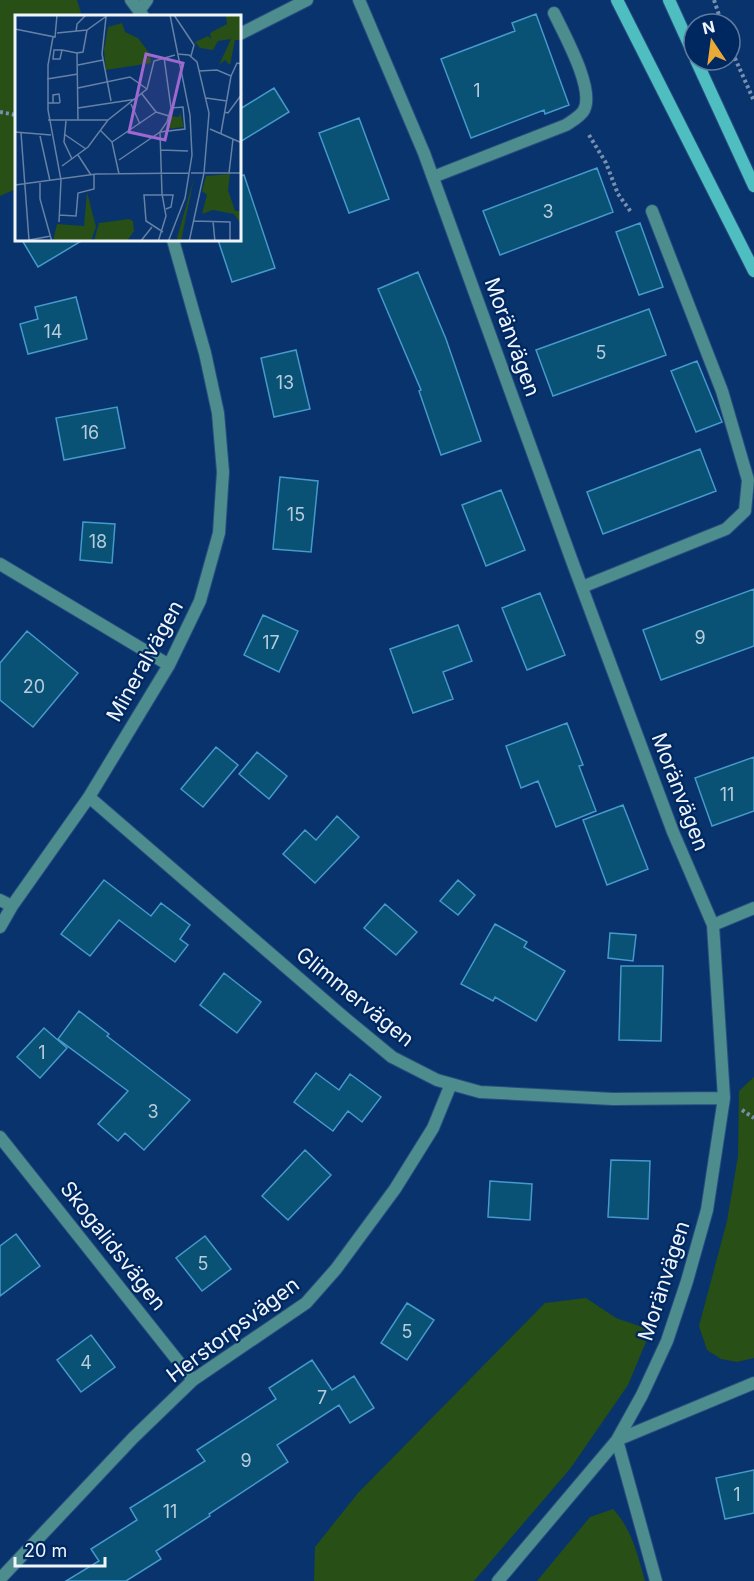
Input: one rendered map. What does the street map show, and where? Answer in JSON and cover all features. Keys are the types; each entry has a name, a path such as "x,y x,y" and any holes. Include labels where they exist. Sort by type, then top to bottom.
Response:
{"main road":[{"path":"617,0 754,271"},
{"path":"669,0 682,29"},
{"path":"702,72 754,186"}],"street":[{"path":"138,9 147,0"},
{"path":"242,33 307,0"},
{"name":"Moränvägen","path":"359,0 433,177 673,832 713,925 724,1098 707,1210 687,1281 667,1341 642,1395 617,1440 498,1581"},
{"path":"433,177 566,125 584,110 587,96 585,83 555,13"},
{"path":"582,587 726,529 745,511 748,480 722,391 652,211"},
{"name":"Mineralvägen","path":"0,927 12,906 89,796 169,665 200,601 219,533 223,472 218,413 205,353 174,242"},
{"path":"0,564 169,665"},
{"name":"Glimmervägen","path":"89,796 392,1057 437,1080 480,1092 613,1099 724,1098"},
{"path":"0,900 12,906"},
{"path":"713,925 754,908"},
{"name":"Herstorpsvägen","path":"0,1579 133,1438 193,1380 306,1303 336,1269 401,1180 433,1128 451,1084"},
{"name":"Skogalidsvägen","path":"0,1137 193,1380"},
{"path":"656,1581 617,1440 754,1383"}],"path":[{"path":"741,72 754,101"},
{"path":"0,112 15,115"},
{"path":"578,116 606,163 618,194 629,211 645,214 652,211"}],"green space":[{"path":"0,0 77,0 82,15 15,15 15,189 0,196"},
{"path":"754,1077 754,1358 737,1362 721,1359 707,1350 699,1326 727,1221 738,1156 739,1091"},
{"path":"586,1298 616,1318 651,1330 628,1385 570,1469 474,1581 314,1581 315,1547 358,1493 545,1303"},
{"path":"613,1509 630,1534 645,1581 537,1581 590,1517"}],"building":[{"path":"536,14 569,105 545,114 544,110 471,138 441,59 515,31 512,23"},
{"path":"274,88 289,112 242,141 242,108"},
{"path":"359,118 389,199 349,213 319,133"},
{"path":"597,168 613,212 500,255 483,211"},
{"path":"244,175 275,268 232,282 219,242 242,242 242,176"},
{"path":"640,223 663,287 639,295 616,232"},
{"path":"23,242 80,242 38,267"},
{"path":"418,272 446,339 481,441 441,455 419,391 421,390 378,289"},
{"path":"76,297 87,339 28,354 20,324 38,319 35,307"},
{"path":"649,309 666,355 553,396 536,350"},
{"path":"296,350 310,409 274,417 261,358"},
{"path":"697,361 722,422 696,432 671,371"},
{"path":"117,407 125,448 64,460 56,418"},
{"path":"700,449 716,491 603,534 587,492"},
{"path":"280,477 318,481 311,552 273,549"},
{"path":"501,490 525,550 486,566 462,505"},
{"path":"83,522 115,524 112,563 80,560"},
{"path":"754,589 754,646 661,680 643,630"},
{"path":"540,593 565,655 527,670 502,608"},
{"path":"263,615 298,631 279,672 244,655"},
{"path":"458,625 472,661 443,672 453,699 413,713 390,649"},
{"path":"27,631 78,673 33,727 0,700 0,663"},
{"path":"567,723 583,765 579,766 596,811 556,827 538,781 521,788 506,746"},
{"path":"216,747 238,765 203,807 181,789"},
{"path":"257,752 287,776 269,799 239,774"},
{"path":"754,757 754,811 712,826 695,778"},
{"path":"623,805 648,869 607,885 583,820"},
{"path":"337,816 359,837 315,883 283,854 305,830 316,840"},
{"path":"104,880 151,916 161,903 190,925 180,939 188,945 175,962 119,920 90,956 61,934"},
{"path":"458,880 475,895 458,915 440,901"},
{"path":"385,904 417,932 396,955 364,928"},
{"path":"495,924 527,942 524,947 565,971 536,1021 495,997 493,1001 461,984"},
{"path":"610,933 636,935 633,961 608,958"},
{"path":"621,966 663,966 661,1041 619,1040"},
{"path":"224,973 261,1002 237,1033 200,1005"},
{"path":"79,1011 109,1034 107,1036 190,1100 144,1150 125,1133 118,1141 98,1124 128,1091 58,1039"},
{"path":"44,1028 67,1048 40,1078 17,1057"},
{"path":"316,1073 339,1090 350,1074 381,1097 362,1122 348,1111 333,1131 294,1102"},
{"path":"305,1150 331,1175 288,1220 262,1196"},
{"path":"611,1160 650,1161 648,1219 608,1217"},
{"path":"490,1181 532,1184 530,1220 488,1217"},
{"path":"16,1234 40,1266 0,1296 0,1246"},
{"path":"205,1236 231,1269 202,1291 176,1258"},
{"path":"407,1303 434,1320 407,1360 381,1343"},
{"path":"91,1335 115,1367 81,1392 57,1360"},
{"path":"312,1360 332,1390 354,1376 374,1408 350,1423 339,1405 277,1445 288,1462 156,1551 161,1559 126,1581 66,1581 99,1561 91,1549 137,1520 130,1508 205,1461 197,1450 276,1399 269,1388"},
{"path":"754,1470 754,1513 725,1519 716,1478"}]}
